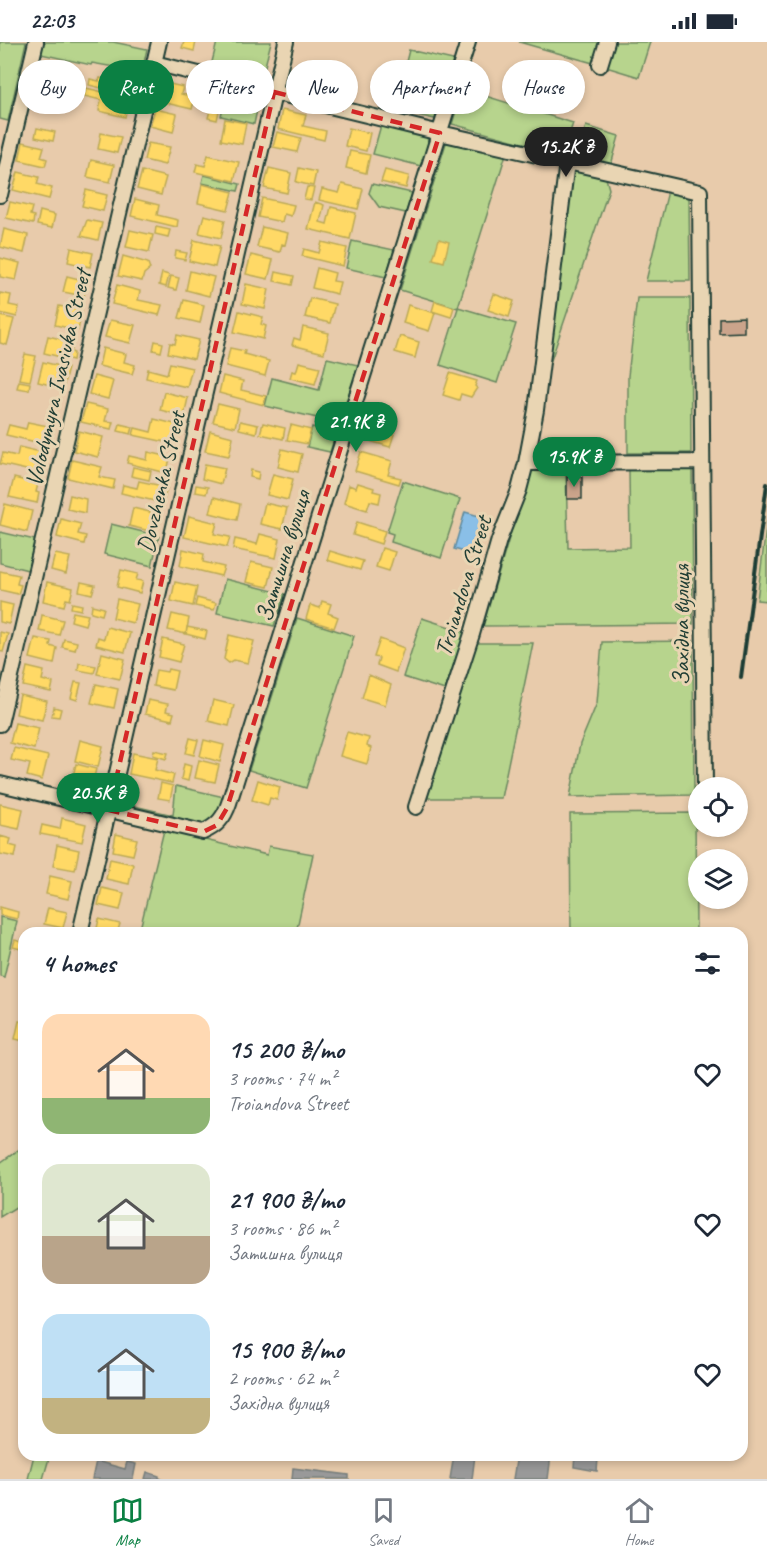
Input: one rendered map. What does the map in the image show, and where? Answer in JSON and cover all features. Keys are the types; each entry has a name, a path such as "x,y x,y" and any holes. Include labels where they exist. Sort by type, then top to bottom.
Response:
{"street":[{"path":"0,195 36,42"},
{"name":"Dovzhenka Street","path":"274,92 286,42"},
{"name":"Затишна вулиця","path":"109,810 203,832 217,825 227,808 468,42"},
{"path":"600,65 607,42"},
{"name":"Volodymyra Ivasiuka Street","path":"154,60 155,43"},
{"path":"274,92 567,162"},
{"name":"Volodymyra Ivasiuka Street","path":"0,724 142,114"},
{"name":"Dovzhenka Street","path":"81,927 269,114"},
{"name":"Західна вулиця","path":"567,162 700,192 705,777"},
{"name":"Troiandova Street","path":"416,807 472,634 499,540 519,490 526,463 536,410 567,162"},
{"path":"526,463 702,462"},
{"path":"0,784 109,810"}],"highlighted area":[{"path":"274,92 440,133 227,808 217,825 203,832 109,810"}],"green space":[{"path":"0,42 26,42 22,60 18,60 18,77 8,121 0,119"},
{"path":"43,42 113,42 147,49 145,60 98,60 98,64 92,63 91,65 86,64 86,60 68,60 41,54"},
{"path":"217,42 271,42 266,60 212,60"},
{"path":"519,42 600,42 593,63"},
{"path":"614,42 650,42 639,77 606,67"},
{"path":"409,50 453,60 406,60"},
{"path":"490,97 502,101 502,114 544,114 573,123 563,154 452,124 455,114 490,114"},
{"path":"221,114 256,114 254,124 221,116"},
{"path":"412,114 437,114 435,119"},
{"path":"381,125 427,136 428,144 421,166 373,154"},
{"path":"586,126 619,136 611,165 576,156"},
{"path":"447,140 506,154 458,307 516,324 497,383 440,365 458,308 400,290"},
{"path":"572,169 606,178 609,189 545,378"},
{"path":"204,175 240,184 238,191 202,183"},
{"path":"372,184 412,193 406,213 379,207 369,193"},
{"path":"668,191 689,195 690,281 646,281"},
{"path":"352,241 394,250 386,277 346,268"},
{"path":"637,298 690,298 691,453 628,453 628,376"},
{"path":"327,358 358,365 339,423 265,406 272,378 319,390"},
{"path":"312,427 336,433 330,452 307,447"},
{"path":"629,470 692,470 693,624 483,626 529,471 566,471 568,548 630,547"},
{"path":"403,481 460,499 441,558 391,542 393,534 387,532"},
{"path":"767,520 767,601 757,600"},
{"path":"111,524 159,536 152,566 104,554"},
{"path":"0,532 35,540 28,570 0,563"},
{"path":"225,579 285,594 274,626 217,613"},
{"path":"297,618 354,636 306,788 249,770"},
{"path":"422,618 465,632 445,690 403,677"},
{"path":"693,641 694,777 688,777 688,795 570,797 580,744 597,703 602,642"},
{"path":"476,643 533,643 501,798 427,798"},
{"path":"176,786 224,797 217,816 201,827 119,808 121,803 173,815"},
{"path":"688,813 688,837 695,837 695,849 688,849 688,909 696,909 696,927 571,927 570,814"},
{"path":"164,830 267,855 269,846 313,854 297,927 140,927"},
{"path":"0,917 17,921 4,977 0,976"},
{"path":"18,1150 18,1206 0,1217 0,1163"},
{"path":"32,1461 48,1461 43,1479 28,1479"}],"water":[{"path":"465,512 486,518 475,555 454,549"}],"building: Homes":[{"path":"184,42 196,42 194,51 182,48"},
{"path":"90,79 98,81 98,87 89,85"},
{"path":"174,85 183,87 181,94 186,95 186,108 174,105"},
{"path":"86,88 98,91 98,99 86,96"},
{"path":"282,110 286,111 286,114 306,115 303,126 326,131 324,140 278,129"},
{"path":"154,114 177,114 173,132 150,126"},
{"path":"209,114 218,114 217,120 208,118"},
{"path":"225,119 246,123 242,144 221,140"},
{"path":"37,128 55,132 53,141 35,137"},
{"path":"349,128 370,133 366,151 345,146"},
{"path":"277,132 301,138 297,152 273,147"},
{"path":"101,133 121,137 117,153 98,149"},
{"path":"23,142 44,147 41,157 47,159 45,166 19,160"},
{"path":"148,143 170,147 165,165 144,160"},
{"path":"350,151 370,155 366,173 346,168"},
{"path":"208,155 239,162 234,181 195,172 197,164 205,166"},
{"path":"91,160 114,165 110,182 87,177"},
{"path":"269,168 291,173 287,193 264,188"},
{"path":"299,168 316,172 313,186 296,182"},
{"path":"385,170 409,176 406,188 381,182"},
{"path":"142,171 166,177 161,195 137,189"},
{"path":"18,172 39,177 37,184 52,188 49,199 13,190"},
{"path":"202,184 233,192 228,210 198,203"},
{"path":"342,184 363,189 358,209 319,200 322,189 339,193"},
{"path":"307,187 314,188 311,200 304,199"},
{"path":"86,190 107,195 103,211 82,206"},
{"path":"262,198 294,205 291,216 284,214 282,222 258,217"},
{"path":"135,199 159,205 157,215 178,220 177,227 131,216"},
{"path":"10,202 32,207 30,215 34,216 33,224 6,218"},
{"path":"315,202 324,205 320,222 327,224 331,207 356,213 350,239 308,229"},
{"path":"40,211 55,215 52,228 37,225"},
{"path":"204,215 225,220 221,238 199,233"},
{"path":"87,220 102,223 98,240 81,236"},
{"path":"156,227 170,230 168,237 155,234"},
{"path":"262,227 288,233 285,245 282,244 280,252 257,247"},
{"path":"4,229 28,235 24,253 0,247"},
{"path":"130,230 153,235 149,252 126,247"},
{"path":"439,239 449,242 444,262 433,259"},
{"path":"194,240 220,246 215,267 189,261"},
{"path":"322,242 347,248 343,266 302,256 304,249 319,253"},
{"path":"71,248 93,253 90,267 68,262"},
{"path":"176,251 187,253 185,260 175,258"},
{"path":"251,255 273,260 268,279 246,274"},
{"path":"123,256 148,263 150,269 144,274 142,281 118,276"},
{"path":"0,258 20,263 16,280 0,277"},
{"path":"317,268 335,273 333,281 340,282 337,294 312,288"},
{"path":"190,271 214,277 209,296 186,290"},
{"path":"276,272 294,276 292,285 274,281"},
{"path":"162,273 169,275 166,287 159,285"},
{"path":"67,276 87,281 84,296 63,292"},
{"path":"171,276 179,278 176,290 168,288"},
{"path":"246,284 269,289 265,309 242,304"},
{"path":"117,285 140,291 138,300 162,305 159,315 112,304"},
{"path":"0,293 11,295 9,305 19,307 17,317 0,313"},
{"path":"494,294 514,301 509,317 488,310"},
{"path":"310,298 335,304 330,323 305,317"},
{"path":"184,300 204,305 200,323 179,318"},
{"path":"435,301 454,307 451,317 432,311"},
{"path":"408,305 435,313 429,331 403,323"},
{"path":"59,306 82,311 78,330 55,325"},
{"path":"239,311 263,317 261,324 266,326 263,339 234,332"},
{"path":"0,316 14,319 7,345 0,343"},
{"path":"110,320 135,325 130,343 105,337"},
{"path":"303,327 329,333 324,353 292,345 294,338 300,340"},
{"path":"177,335 199,340 194,359 168,353 170,343 175,344"},
{"path":"48,336 74,342 71,352 74,353 73,360 44,353"},
{"path":"400,336 419,342 415,358 395,352"},
{"path":"155,341 163,343 161,352 153,350"},
{"path":"103,348 126,354 124,362 135,365 132,374 99,366"},
{"path":"230,348 245,351 244,354 269,361 265,376 226,366"},
{"path":"25,354 36,356 30,381 19,379"},
{"path":"43,362 68,368 63,388 38,382"},
{"path":"299,362 320,367 315,384 290,378 292,371 296,372"},
{"path":"170,363 192,368 187,387 146,378 148,369 167,374"},
{"path":"450,373 477,381 475,386 477,388 471,397 461,394 459,400 443,395"},
{"path":"94,376 113,381 108,399 89,394"},
{"path":"223,376 243,381 241,390 266,396 264,405 219,393"},
{"path":"19,381 30,383 29,390 17,388"},
{"path":"164,392 188,398 184,416 160,410"},
{"path":"86,404 108,409 105,421 113,422 111,429 81,422"},
{"path":"218,404 239,409 235,427 213,422"},
{"path":"154,419 179,425 175,444 133,435 135,428 151,432"},
{"path":"369,420 396,428 390,447 363,439"},
{"path":"240,421 258,425 256,433 239,429"},
{"path":"28,422 53,427 49,445 6,435 9,425 26,429"},
{"path":"263,423 285,428 283,439 260,434"},
{"path":"120,424 133,427 131,434 118,431"},
{"path":"291,425 311,430 307,444 287,440"},
{"path":"79,431 103,437 98,457 74,451"},
{"path":"210,431 233,437 229,456 205,451"},
{"path":"19,447 45,453 42,463 46,464 44,474 0,464 3,453 17,456"},
{"path":"282,449 302,454 298,472 278,467"},
{"path":"148,452 170,457 167,473 127,463 129,456 147,460"},
{"path":"361,452 392,461 388,475 401,478 399,484 355,471"},
{"path":"72,460 102,467 99,477 115,480 113,489 68,478"},
{"path":"205,464 225,468 221,484 202,479"},
{"path":"133,467 151,471 149,480 131,476"},
{"path":"251,470 259,472 258,479 250,477"},
{"path":"273,474 293,479 288,500 267,495"},
{"path":"14,478 38,484 37,503 9,497"},
{"path":"139,481 167,487 163,503 121,493 123,485 137,488"},
{"path":"358,483 381,493 379,503 370,501 367,510 344,503 349,485 356,488"},
{"path":"196,485 208,487 206,494 195,492"},
{"path":"70,495 86,499 85,513 67,509"},
{"path":"214,497 240,504 237,520 210,513"},
{"path":"265,503 287,508 282,529 260,524"},
{"path":"5,504 32,511 27,532 0,525"},
{"path":"133,508 158,514 154,532 129,526"},
{"path":"189,516 217,523 214,534 230,537 227,547 184,537"},
{"path":"61,519 81,524 78,534 86,536 84,544 57,537"},
{"path":"357,522 385,531 381,544 353,535"},
{"path":"260,534 280,539 276,558 233,549 235,539 257,544"},
{"path":"382,548 395,552 389,571 376,567"},
{"path":"183,549 204,554 203,562 224,567 221,576 180,566"},
{"path":"330,551 363,561 360,570 327,560"},
{"path":"55,554 70,557 66,574 51,570"},
{"path":"251,562 273,567 268,587 246,582"},
{"path":"121,570 138,574 136,580 143,581 140,593 117,587"},
{"path":"0,571 19,575 17,584 21,585 18,594 0,590"},
{"path":"47,582 73,588 70,600 66,599 64,606 43,601"},
{"path":"81,582 95,585 92,594 79,591"},
{"path":"175,582 197,587 193,606 171,601"},
{"path":"197,598 216,603 214,610 195,606"},
{"path":"117,599 138,604 133,623 113,618"},
{"path":"322,601 331,604 328,613 338,617 334,628 306,619 310,605 320,608"},
{"path":"0,602 13,605 9,624 0,622"},
{"path":"72,603 82,605 81,610 71,608"},
{"path":"92,605 104,608 102,615 91,612"},
{"path":"73,612 88,615 85,625 71,621"},
{"path":"172,614 189,618 186,634 168,630"},
{"path":"42,615 63,620 59,635 39,631"},
{"path":"107,627 130,633 125,652 96,645 98,637 104,639"},
{"path":"187,627 207,631 205,639 186,634"},
{"path":"0,632 8,634 3,652 0,651"},
{"path":"229,635 254,641 248,663 234,660 229,663 224,659"},
{"path":"35,638 51,641 50,646 57,648 54,664 30,658"},
{"path":"64,639 77,642 75,650 62,647"},
{"path":"163,639 184,644 179,662 159,657"},
{"path":"380,639 404,648 396,672 377,665 379,658 374,657"},
{"path":"102,653 125,659 120,679 97,674"},
{"path":"79,663 96,666 94,673 78,670"},
{"path":"27,667 44,671 42,680 53,683 51,692 23,686"},
{"path":"168,669 177,671 173,690 153,686 156,670 167,672"},
{"path":"369,675 391,685 385,705 362,698"},
{"path":"75,682 81,683 77,700 71,698"},
{"path":"96,684 118,689 114,708 91,703"},
{"path":"20,695 47,701 42,720 16,714"},
{"path":"148,700 168,704 166,711 174,713 172,720 145,714"},
{"path":"213,700 234,705 229,726 208,721"},
{"path":"54,707 61,709 59,717 52,716"},
{"path":"15,723 39,728 34,749 10,743"},
{"path":"347,732 369,738 367,746 371,748 367,764 340,756"},
{"path":"190,738 198,740 194,755 186,753"},
{"path":"80,740 103,746 98,767 75,761"},
{"path":"204,740 224,745 220,762 200,756"},
{"path":"14,748 48,756 42,780 27,776 30,764 11,760"},
{"path":"154,750 168,753 166,759 153,755"},
{"path":"133,753 158,758 155,770 174,775 172,783 129,774"},
{"path":"199,760 219,765 215,782 195,778"},
{"path":"76,764 96,769 92,785 72,780"},
{"path":"184,764 191,766 188,781 181,779"},
{"path":"258,780 280,787 277,800 270,798 268,805 252,800"},
{"path":"161,783 173,786 170,800 158,798"},
{"path":"0,804 23,809 19,829 0,825"},
{"path":"62,818 86,824 82,842 40,834 42,825 60,829"},
{"path":"116,834 137,839 133,855 113,851"},
{"path":"0,836 11,839 9,845 17,847 15,857 0,854"},
{"path":"57,845 79,850 75,870 53,866"},
{"path":"110,859 133,864 129,884 106,879"},
{"path":"50,876 72,881 68,899 46,894"},
{"path":"102,888 124,893 120,910 98,905"},
{"path":"0,907 18,912 17,919 0,915"},
{"path":"48,908 67,912 63,927 44,924"},
{"path":"99,919 120,924 119,927 97,927"},
{"path":"15,940 18,941 18,948 13,947"}],"building: Industry":[{"path":"96,1461 125,1469 127,1462 136,1464 133,1479 92,1479"},
{"path":"453,1461 474,1461 472,1479 450,1479"},
{"path":"516,1461 550,1461 548,1479 513,1479"},
{"path":"575,1461 598,1461 597,1471 574,1467"},
{"path":"293,1468 349,1475 349,1479 292,1479"},
{"path":"147,1472 159,1476 162,1479 145,1479"}],"building: Other":[{"path":"744,317 744,332 719,333 719,318"},
{"path":"567,477 582,477 582,499 567,499"}],"railway":[{"path":"741,677 767,484"}]}
